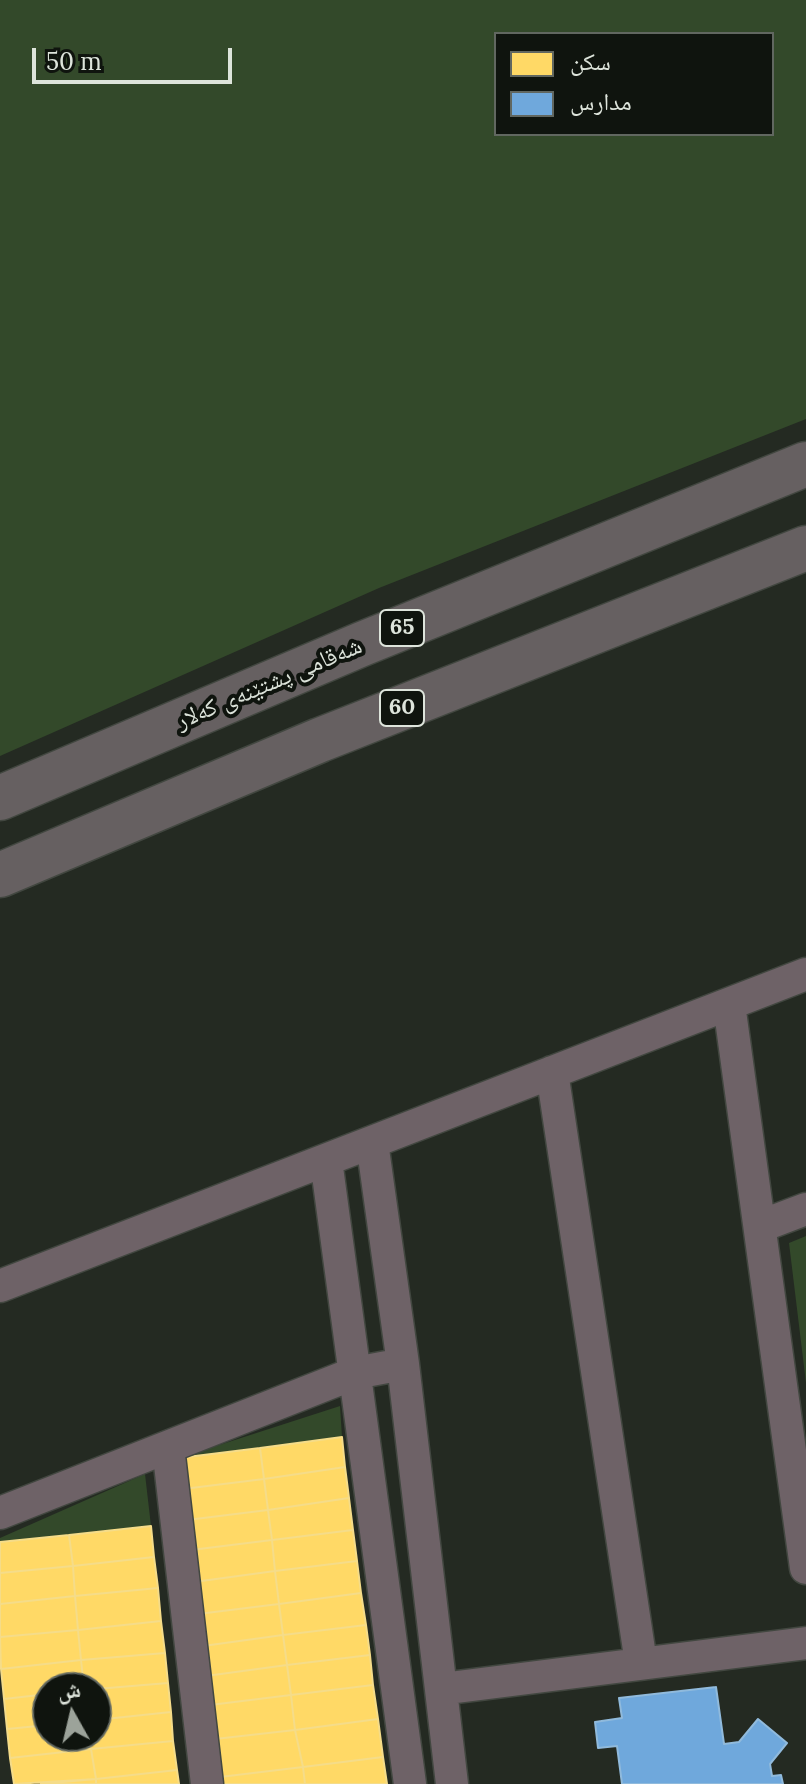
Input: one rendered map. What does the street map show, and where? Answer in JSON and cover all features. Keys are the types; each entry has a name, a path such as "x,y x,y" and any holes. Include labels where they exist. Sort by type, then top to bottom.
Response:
{"highway":[{"name":"شەقامی پشتێنەی کەلار","path":"0,798 406,626 806,464"},
{"name":"60","path":"0,875 320,740 806,548"}],"street":[{"path":"0,1286 806,974"},
{"path":"729,1004 806,1568"},
{"path":"552,1072 641,1663"},
{"path":"372,1142 403,1364 452,1784"},
{"path":"326,1160 410,1784"},
{"path":"761,1226 806,1209"},
{"path":"0,1513 355,1373 403,1364"},
{"path":"168,1447 207,1784"},
{"path":"441,1689 806,1643"}],"green space":[{"path":"0,0 806,0 806,419 379,588 0,756"},
{"path":"806,1236 806,1383 789,1243"},
{"path":"340,1406 342,1437 179,1458"},
{"path":"145,1474 151,1526 0,1542 0,1538"}],"building: سكن":[{"path":"342,1437 345,1467 264,1479 260,1448"},
{"path":"260,1448 264,1479 183,1489 179,1458"},
{"path":"345,1467 349,1498 268,1510 264,1479"},
{"path":"264,1479 268,1510 187,1520 183,1489"},
{"path":"349,1498 353,1530 272,1540 268,1510"},
{"path":"268,1510 272,1540 191,1550 187,1520"},
{"path":"151,1526 154,1557 73,1566 69,1535"},
{"path":"353,1530 357,1561 275,1571 272,1540"},
{"path":"69,1535 73,1566 0,1573 0,1542"},
{"path":"272,1540 275,1571 194,1582 191,1550"},
{"path":"154,1557 158,1588 75,1596 73,1566"},
{"path":"357,1561 361,1593 279,1604 275,1571"},
{"path":"73,1566 75,1596 0,1604 0,1573"},
{"path":"275,1571 279,1604 198,1614 194,1582"},
{"path":"158,1588 161,1621 78,1630 75,1596"},
{"path":"361,1593 366,1625 283,1635 279,1604"},
{"path":"75,1596 78,1630 0,1637 0,1604"},
{"path":"279,1604 283,1635 203,1646 198,1614"},
{"path":"161,1621 165,1653 81,1660 78,1630"},
{"path":"366,1625 370,1655 287,1665 283,1635"},
{"path":"78,1630 81,1660 1,1669 0,1637"},
{"path":"283,1635 287,1665 206,1676 203,1646"},
{"path":"165,1653 168,1683 112,1688 112,1672 82,1672 81,1660"},
{"path":"370,1655 373,1685 291,1695 287,1665"},
{"path":"81,1660 82,1672 32,1672 32,1696 4,1699 1,1669"},
{"path":"287,1665 291,1695 210,1705 206,1676"},
{"path":"168,1683 171,1712 112,1718 112,1688"},
{"path":"373,1685 378,1719 295,1730 291,1695"},
{"path":"291,1695 295,1730 215,1739 210,1705"},
{"path":"32,1696 32,1727 7,1729 4,1699"},
{"path":"171,1712 173,1741 112,1747 112,1718"},
{"path":"378,1719 383,1757 303,1767 295,1730"},
{"path":"32,1727 32,1752 64,1752 10,1758 7,1729"},
{"path":"295,1730 303,1767 220,1777 215,1739"},
{"path":"173,1741 177,1770 96,1779 92,1752 112,1752 112,1747"},
{"path":"92,1752 96,1779 14,1784 10,1758"},
{"path":"383,1757 387,1784 305,1784 303,1767"},
{"path":"303,1767 305,1784 221,1784 220,1777"},
{"path":"177,1770 179,1784 96,1784 96,1779"},
{"path":"96,1779 96,1784 41,1784"}],"building: مدارس":[{"path":"716,1687 724,1744 739,1742 758,1719 787,1743 770,1764 772,1776 781,1775 783,1784 622,1784 617,1746 598,1748 595,1722 622,1718 619,1698"}]}
